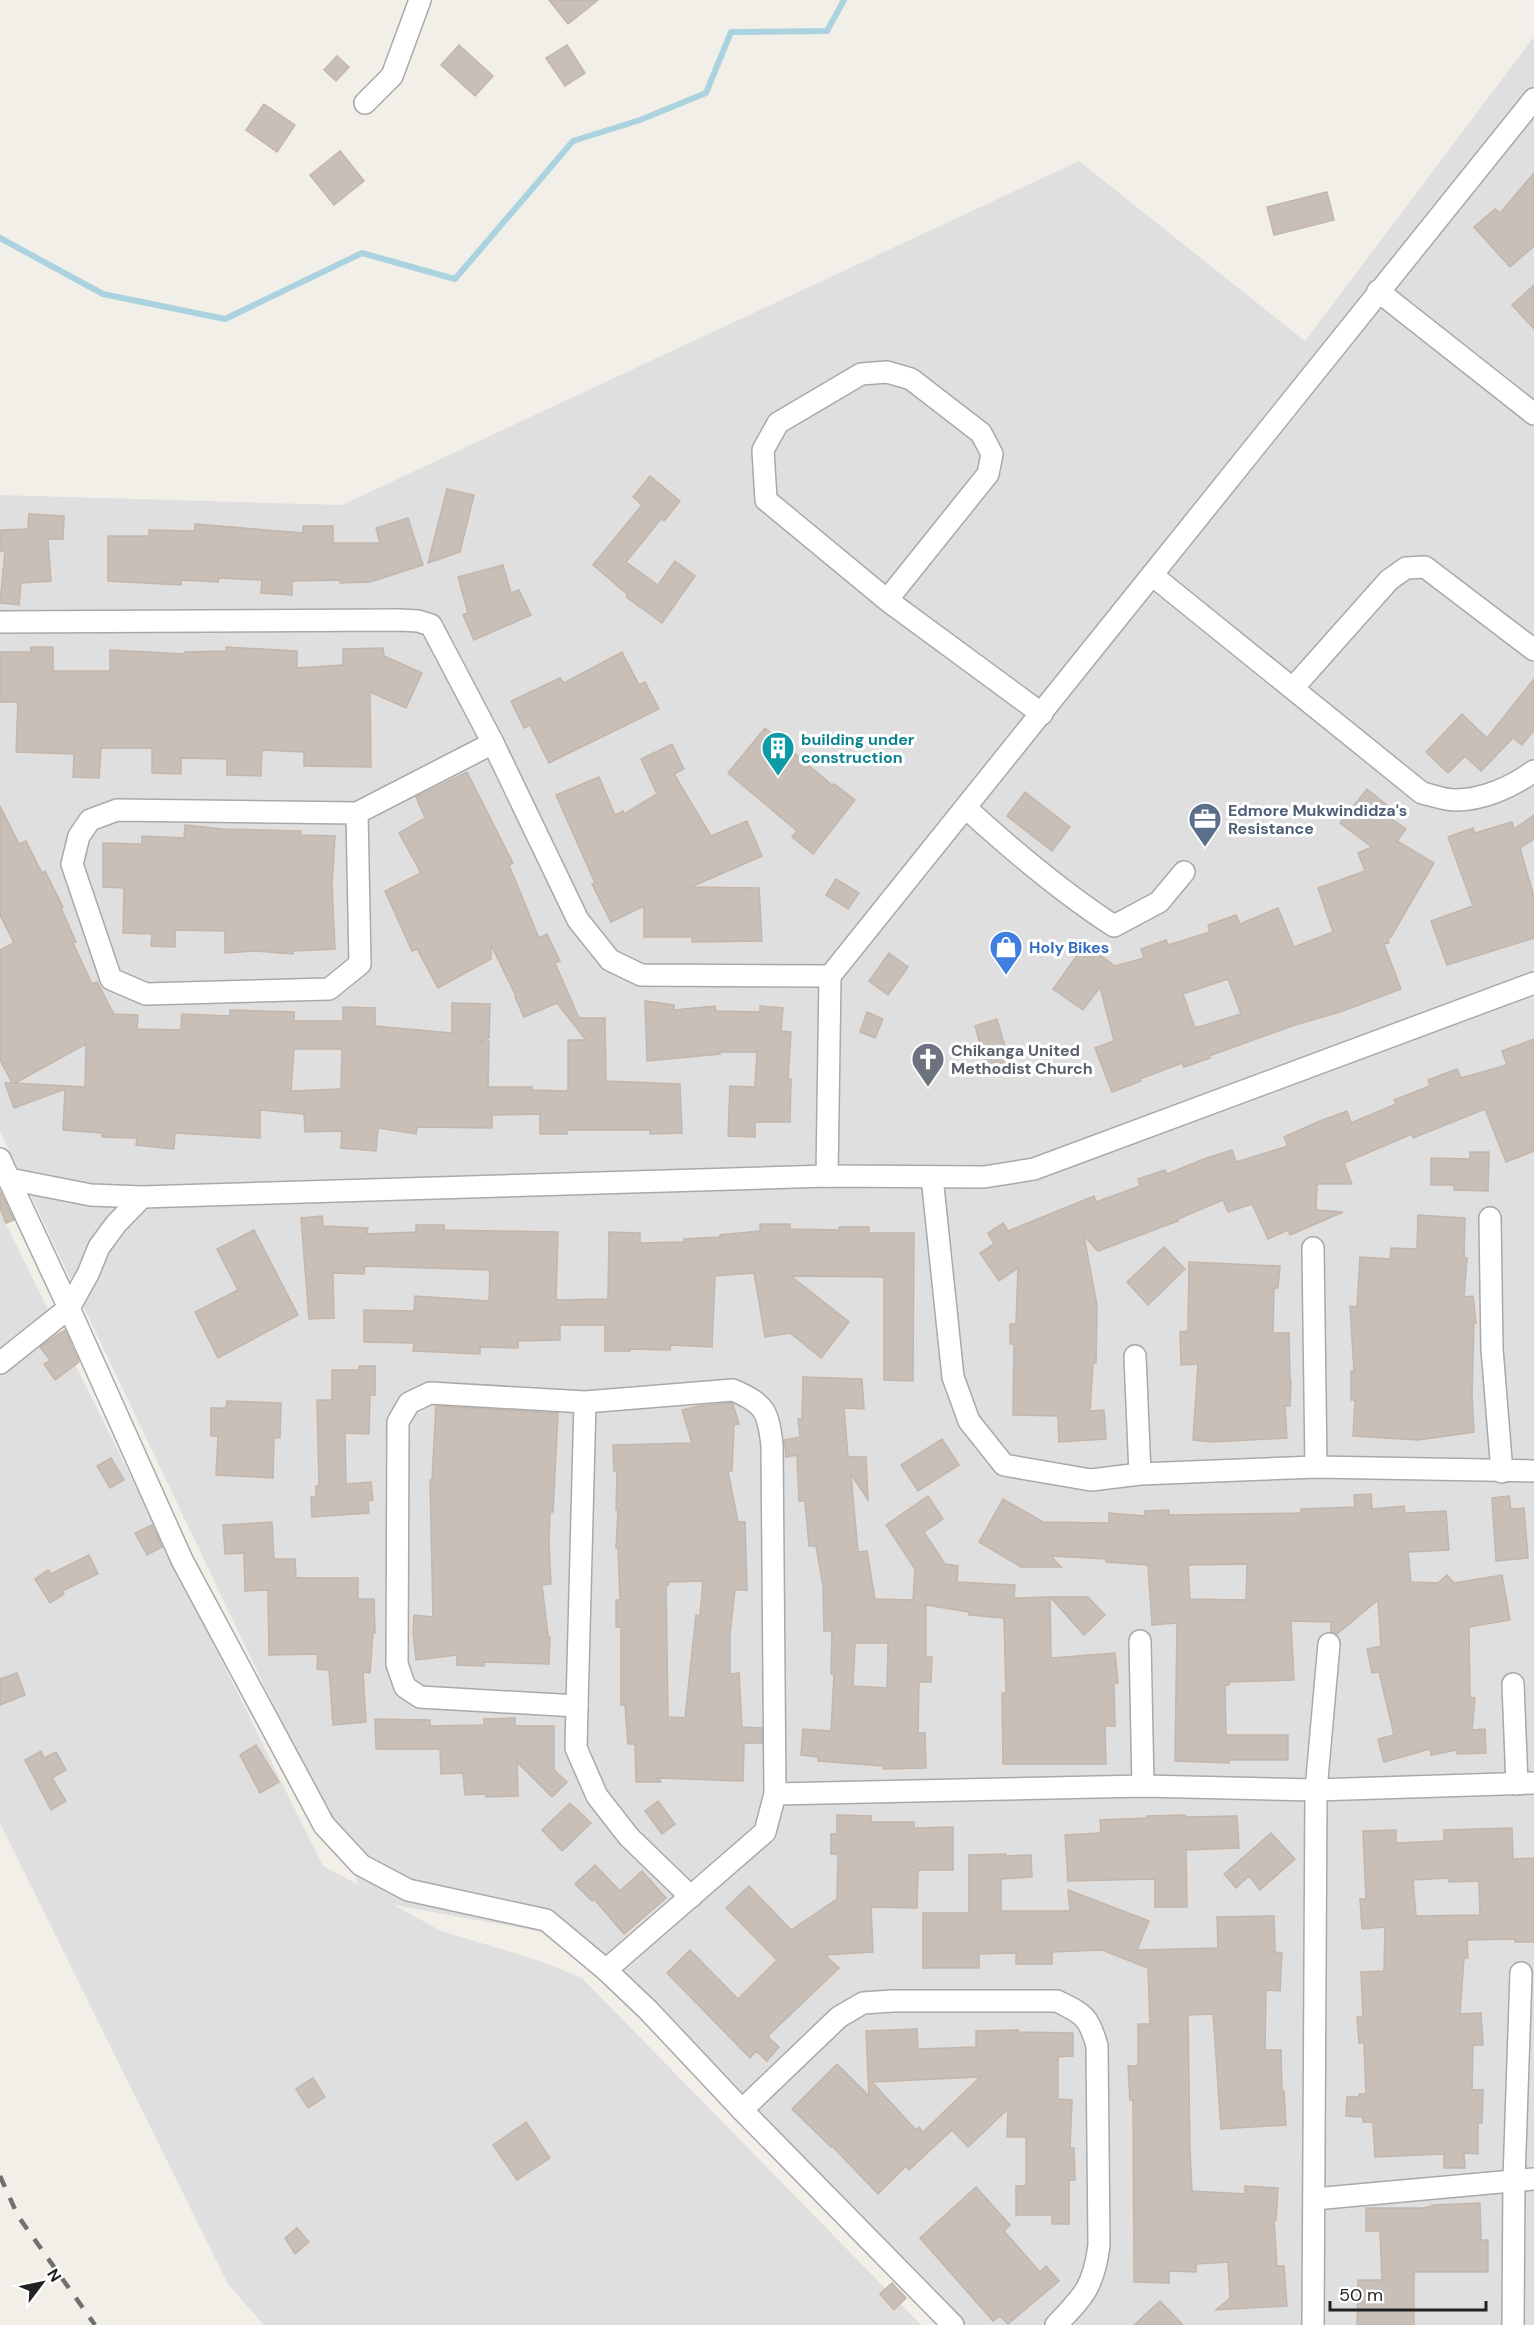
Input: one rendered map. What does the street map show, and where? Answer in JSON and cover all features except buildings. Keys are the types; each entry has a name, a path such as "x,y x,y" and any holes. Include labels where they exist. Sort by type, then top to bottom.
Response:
{"street":[{"path":"365,103 392,76 420,0"},
{"path":"827,1176 830,976 1534,99"},
{"path":"1378,291 1532,408"},
{"path":"887,600 988,474 992,454 981,433 911,379 887,372 861,374 778,423 763,450 766,500 887,600 1042,714"},
{"path":"1293,688 1389,580 1406,568 1425,567 1534,650"},
{"path":"1152,575 1422,793 1454,800 1492,793 1520,782 1534,771"},
{"path":"0,622 418,621 431,625 493,743 578,920 610,960 641,975 830,976"},
{"path":"357,813 360,964 329,989 146,994 111,980 72,864 79,836 90,820 117,810 357,813 493,743"},
{"path":"966,808 1023,860 1076,902 1114,926 1159,902 1184,872"},
{"path":"3,1167 91,1195 142,1197 827,1176 984,1178 1034,1169 1534,983"},
{"path":"3,1167 182,1560 324,1825 361,1865 408,1890 546,1920 606,1970 648,2010 742,2110 953,2325"},
{"path":"932,1177 953,1377 969,1421 1005,1465 1091,1480 1140,1474 1316,1467 1534,1471"},
{"path":"0,1364 69,1308 88,1274 99,1247 116,1224 142,1197"},
{"path":"1490,1218 1492,1349 1503,1472"},
{"path":"1313,1248 1316,1467"},
{"path":"1136,1356 1140,1474"},
{"path":"577,1706 420,1697 405,1687 397,1664 398,1422 409,1403 430,1393 585,1401 733,1390 754,1400 769,1418 772,1445 774,1794 765,1832 606,1970"},
{"path":"585,1401 576,1748 597,1796 629,1837 691,1897"},
{"path":"1140,1641 1143,1786"},
{"path":"1312,2325 1316,1790 1329,1644"},
{"path":"774,1794 1143,1786 1316,1790 1526,1784 1513,1684"},
{"path":"1513,2325 1524,2179 1521,1972"},
{"path":"742,2110 839,2017 863,2003 1057,2001 1080,2012 1091,2026 1097,2046 1099,2245 1096,2272 1081,2299 1056,2325"},
{"path":"1314,2199 1524,2179"}],"shaded area":[{"path":"1534,37 1534,2325 956,2325 570,1937 394,1905 441,1931 537,1960 582,1978 921,2325 264,2325 228,2284 0,1823 0,1212 323,1866 359,1885 0,1131 0,495 342,505 1079,161 1305,341"}],"waterway":[{"path":"0,238 103,294 225,319 362,253 455,279 573,141 640,120 706,93 731,32 827,31 844,0"}],"railway":[{"path":"0,2176 18,2216 95,2325"}],"place":[{"name":"building under construction","path":"778,777"},
{"name":"Edmore Mukwindidza's Resistance","path":"1205,848"},
{"name":"Holy Bikes","path":"1006,976"},
{"name":"Chikanga United Methodist Church","path":"928,1088"}]}
